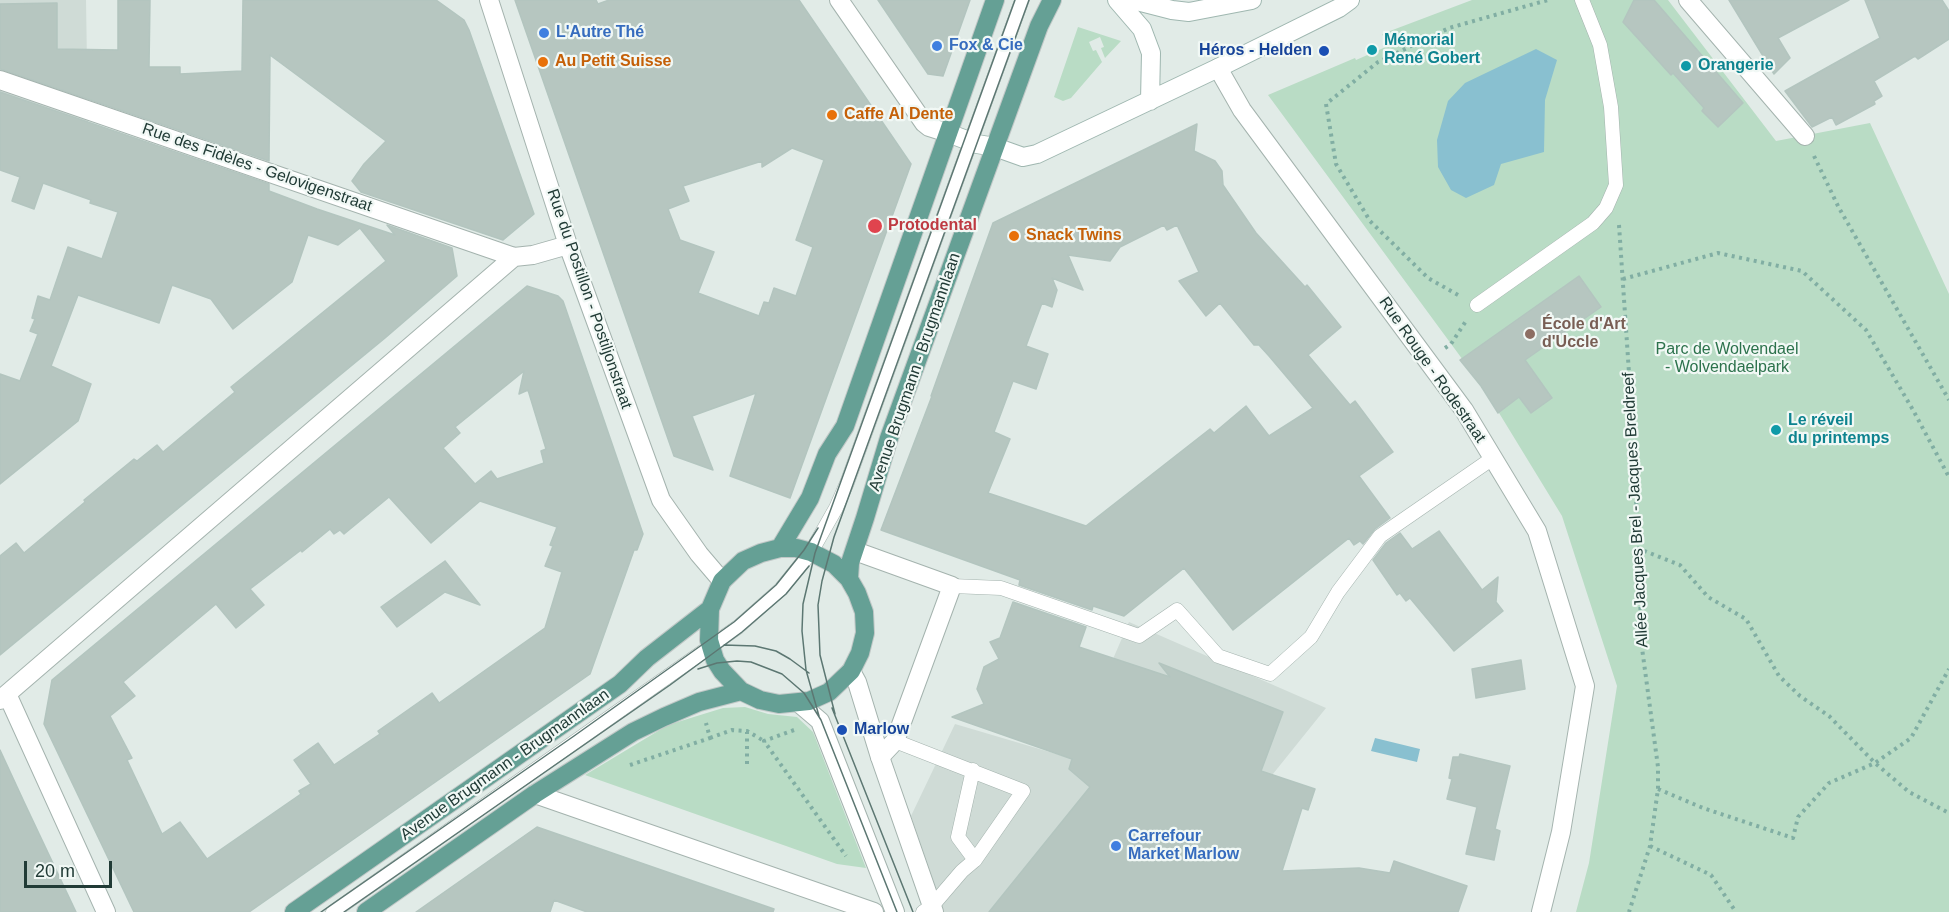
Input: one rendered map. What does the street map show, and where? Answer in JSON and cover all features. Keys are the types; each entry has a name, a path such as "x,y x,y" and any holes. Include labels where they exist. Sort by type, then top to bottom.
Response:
{"main road":[{"path":"780,548 810,498 827,454 845,426 995,0"},
{"name":"Avenue Brugmann - Brugmannlaan","path":"849,579 850,563 889,438 1039,26 1052,0"},
{"name":"Avenue Brugmann - Brugmannlaan","path":"780,548 811,552 834,564 849,579 861,603 865,623 863,643 851,671 829,692 800,704 769,703 741,690 722,671 711,647 708,630 710,609 722,581 743,561 761,552 780,548"},
{"name":"Avenue Brugmann - Brugmannlaan","path":"294,912 620,684 647,658 710,609"},
{"path":"366,912 535,795 633,732 699,702 741,690"}],"street":[{"name":"Rue du Postillon - Postiljonstraat","path":"489,0 567,245 661,500 699,554 722,581"},
{"path":"839,0 924,123 970,142 1023,157 1037,154 1150,101 1339,8 1350,0"},
{"path":"1117,0 1142,29 1151,53 1150,101"},
{"path":"1133,0 1189,12 1252,0"},
{"path":"1688,0 1805,136"},
{"name":"Rue Rouge - Rodestraat","path":"1218,68 1242,110 1464,410 1537,531 1585,686 1561,832 1541,912"},
{"name":"Rue des Fidèles - Gelovigenstraat","path":"0,80 514,257"},
{"path":"106,912 3,697 514,257 533,255 567,245"},
{"path":"855,551 952,586 896,741 880,757"},
{"path":"851,671 857,682 930,910"},
{"path":"800,704 820,721 895,912"},
{"path":"535,795 874,912"}],"lane":[{"name":"Avenue Brugmann - Brugmannlaan","path":"333,912 711,647 760,609 781,589 811,552 837,508 847,483 1022,0"},
{"path":"1477,305 1593,223 1606,208 1616,186 1611,107 1600,45 1582,0"},
{"path":"952,586 1001,588 1139,636 1177,610 1218,656 1270,675 1311,637 1338,592 1380,536 1493,458"},
{"path":"896,741 1023,791 975,860 962,871 930,910"},
{"path":"973,770 958,837 975,860"}],"path":[{"path":"1427,361 1451,344 1477,305 1428,278 1370,221 1336,164 1326,104 1378,62 1449,28 1548,0"},
{"path":"1805,136 1839,208 1949,400"},
{"name":"Allée Jacques Brel - Jacques Breldreef","path":"1616,186 1634,447 1642,648 1658,767 1658,789 1650,846 1629,912"},
{"path":"1623,279 1718,253 1802,271 1866,330 1949,477"},
{"path":"1638,548 1680,565 1708,597 1746,619 1779,676 1800,696 1828,716 1875,763 1909,792 1949,813"},
{"path":"1658,789 1703,808 1792,838 1798,817 1829,783 1875,763 1911,738 1949,669"},
{"path":"764,741 803,727"},
{"path":"710,738 732,730 747,731 764,741 852,865"},
{"path":"747,731 747,764"},
{"path":"1650,846 1711,875 1736,912"}],"shaded area":[{"path":"0,0 86,0 88,128 0,99"},
{"path":"1129,622 1326,708 1162,912 944,912 911,816 955,724 1070,758"}],"green space":[{"name":"Parc de Wolvendael - Wolvendaelpark","path":"1472,0 1668,0 1776,141 1870,123 1949,294 1949,912 1576,912 1589,863 1617,686 1562,516 1485,390 1268,95 1388,46 1382,34"},
{"path":"1078,27 1121,41 1105,58 1100,37 1089,42 1102,62 1071,98 1063,101 1054,97"},
{"path":"745,707 768,714 797,717 813,732 866,868 837,864 585,775 668,725 723,708"}],"water":[{"path":"1536,49 1557,60 1545,100 1544,152 1501,164 1494,185 1466,198 1451,190 1438,167 1437,140 1448,101 1465,83"},
{"path":"1375,738 1420,749 1417,762 1371,751"}],"building":[{"path":"118,0 150,0 149,67 180,67 180,74 242,71 243,0 436,0 464,20 469,30 534,214 503,240 361,192 352,181 364,164 386,141 270,55 269,161 0,69 0,4 57,3 57,49 118,50"},
{"path":"515,0 596,0 598,4 609,0 799,0 911,164 790,498 730,476 756,393 692,416 713,470 674,456","holes":["792,148 824,160 796,240 813,247 796,296 774,288 769,303 764,302 759,316 698,293 714,252 680,240 668,209 689,201 683,186 762,161 762,167"]},
{"path":"878,0 970,0 943,76 928,74"},
{"name":"Orangerie","path":"1634,0 1654,0 1743,103 1718,127 1702,111 1704,108 1673,73 1671,75 1623,22"},
{"path":"1729,0 1849,0 1778,38 1790,58 1774,74"},
{"path":"1865,0 1942,0 1949,11 1949,39 1918,59 1915,56 1874,81 1882,96 1874,101 1875,104 1836,125 1832,117 1812,127 1785,91 1880,38"},
{"path":"0,92 269,184 269,191 317,209 395,235 387,225 452,248 457,276 0,655 0,556 16,543 24,553 134,459 137,461 157,445 163,452 235,392 231,387 386,261 360,228 338,245 308,235 292,282 233,329 211,299 172,285 159,323 78,295 51,366 91,384 78,421 0,484 0,374 20,381 38,334 30,331 35,319 32,318 38,296 50,300 68,247 102,259 118,212 43,183 34,209 12,201 20,177 0,170"},
{"path":"1197,124 1194,151 1215,161 1222,171 1223,185 1256,233 1305,287 1307,285 1341,327 1308,355 1350,405 1355,401 1393,452 1359,476 1390,518 1375,529 1363,544 1360,541 1354,545 1349,538 1233,630 1184,568 1124,616 1093,606 1092,610 1019,585 1020,580 881,530 932,396 993,223","holes":["1164,225 1167,230 1177,225 1199,272 1179,281 1206,316 1220,303 1254,345 1259,345 1313,408 1269,436 1246,406 1214,433 1210,429 1086,526 988,493 1010,439 994,432 1013,381 1036,389 1048,354 1026,346 1042,303 1052,307 1057,290 1052,278 1083,290 1068,255 1110,261 1120,247"]},
{"name":"École d'Art d'Uccle","path":"1579,276 1601,307 1525,360 1552,398 1531,413 1519,397 1498,413 1481,386 1460,360"},
{"path":"527,286 558,296 563,301 643,534 637,550 634,550 590,674 249,912 134,912 44,724 52,680","holes":["524,371 519,394 528,390 546,449 541,451 544,463 497,479 491,471 475,484 443,448 460,433 455,427","389,497 431,543 480,501 557,527 545,566 562,572 545,628 439,703 432,693 378,731 380,734 334,765 318,743 294,760 311,784 299,791 301,794 207,859 180,822 162,834 127,760 132,758 110,716 135,696 123,682 216,604 236,628 264,605 250,589 330,529 334,534 340,530 344,534"]},
{"path":"1439,531 1482,590 1498,577 1496,602 1503,611 1454,651 1410,598 1406,601 1400,593 1397,595 1373,560 1386,543 1400,533 1412,549"},
{"path":"445,561 480,605 445,592 397,627 381,607"},
{"path":"1013,602 1086,627 1079,647 1170,677 1159,663 1283,712 1261,771 1315,789 1308,810 1302,808 1282,871 1359,868 1390,873 1394,861 1467,886 1458,912 989,912 1090,787 1069,769 1072,759 952,717 984,704 977,689 984,667 999,659 990,642 1000,638"},
{"path":"1521,660 1525,689 1476,698 1472,669"},
{"path":"0,750 25,804 76,912 0,912"},
{"path":"1460,754 1510,766 1495,829 1500,831 1494,860 1466,854 1477,807 1447,799 1452,779 1449,778 1453,757 1459,757"},
{"path":"537,827 774,909 773,912 587,912 554,900 550,912 416,912"}],"tram line":[{"path":"819,716 806,670 802,631 803,604 815,553 1015,0"},
{"path":"835,714 820,655 818,605 822,581 834,537 1029,0"},
{"path":"321,912 734,622 776,585 818,528"},
{"path":"344,912 670,685 742,632 786,594 809,566"},
{"path":"724,645 755,646 776,651 809,673"},
{"path":"698,669 717,663 751,662 782,674 804,693 821,720 897,912"},
{"path":"832,708 913,912"}],"place":[{"name":"L'Autre Thé","path":"544,33"},
{"name":"Fox & Cie","path":"937,46"},
{"name":"Mémorial René Gobert","path":"1372,50"},
{"name":"Héros - Helden","path":"1324,51"},
{"name":"Au Petit Suisse","path":"543,62"},
{"name":"Orangerie","path":"1686,66"},
{"name":"Caffe Al Dente","path":"832,115"},
{"name":"Protodental","path":"875,226"},
{"name":"Snack Twins","path":"1014,236"},
{"name":"École d'Art d'Uccle","path":"1530,334"},
{"name":"Le réveil du printemps","path":"1776,430"},
{"name":"Marlow","path":"842,730"},
{"name":"Carrefour Market Marlow","path":"1116,846"}]}
